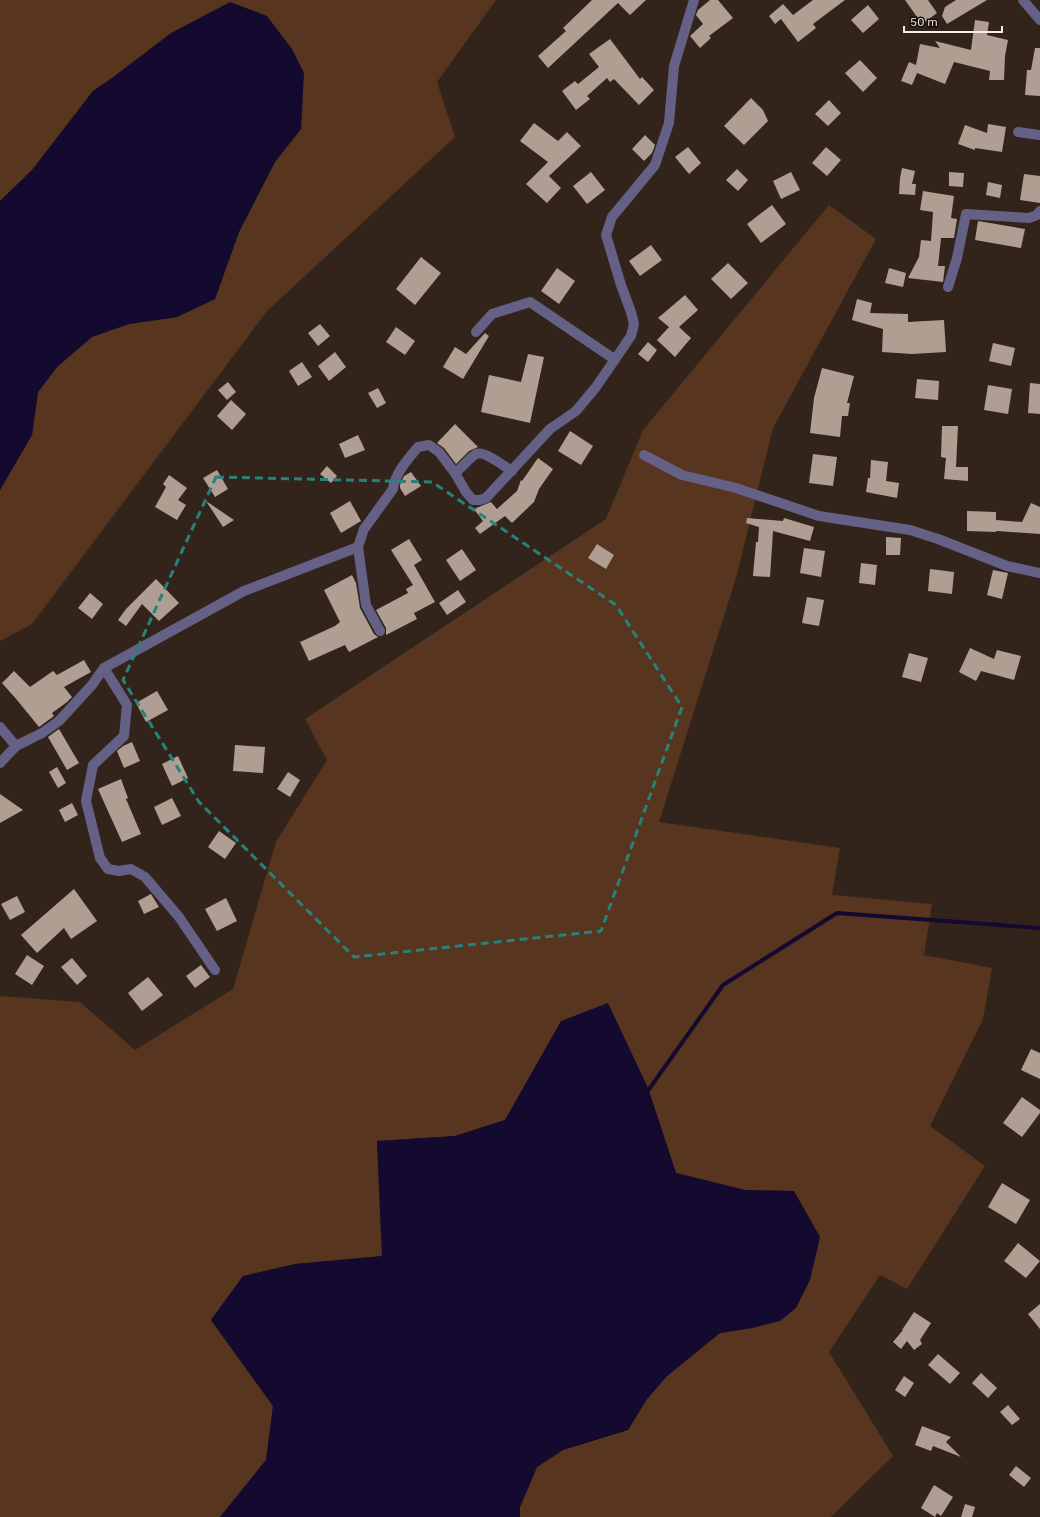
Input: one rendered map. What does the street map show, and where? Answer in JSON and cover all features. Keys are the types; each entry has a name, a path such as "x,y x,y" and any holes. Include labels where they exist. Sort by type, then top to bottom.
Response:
{"street":[{"path":"380,631 366,606 358,547 364,529 393,489 394,482 405,463 418,447 429,445 439,452 473,500 486,498 550,429 576,411 596,387 631,336 634,324 606,235 612,217 655,165 669,123 674,66 694,0"},
{"path":"1022,0 1040,20"},
{"path":"1018,132 1040,135"},
{"path":"948,287 957,258 966,214 1029,218 1040,212"},
{"path":"476,332 492,314 530,302 614,359"},
{"path":"455,473 475,455 480,453 512,471"},
{"path":"644,455 682,475 736,488 819,516 910,530 938,539 1007,566 1040,573"},
{"path":"0,763 16,746 42,733 59,721 87,690 104,668 244,591 358,547"},
{"path":"104,668 127,705 124,736 93,765 86,801 100,858 108,868 119,871 131,869 145,877 179,917 215,970"},
{"path":"0,727 16,746"}],"highlighted area":[{"path":"216,477 432,482 616,605 682,707 601,931 354,957 199,802 123,680"}],"shaded area":[{"path":"0,0 496,0 437,82 455,137 267,311 32,624 0,641 0,490 32,435 38,392 57,367 91,337 129,324 177,317 215,299 239,232 275,162 301,129 112,78 93,91 32,170 0,201"},
{"path":"230,2 267,16 292,49 304,73 301,129 275,162 239,232 215,299 177,317 129,324 92,337 57,367 38,392 32,435 0,490 0,201 32,170 93,91 171,33"},
{"path":"829,205 876,239 773,428 736,578 659,822 840,848 832,895 932,904 924,955 992,968 983,1019 930,1126 985,1166 907,1289 880,1275 829,1352 893,1456 831,1517 520,1517 520,1507 537,1467 563,1450 628,1430 647,1399 667,1376 720,1333 752,1328 794,1191 745,1190 676,1173 648,1088 561,1022 505,1120 455,1136 377,1141 382,1256 295,1264 243,1276 211,1320 273,1406 266,1460 220,1517 0,1517 0,996 80,1002 135,1050 233,989 276,842 327,760 305,719 606,519 643,430"},
{"path":"608,1003 648,1088 676,1173 745,1190 794,1191 820,1237 810,1280 796,1308 780,1321 752,1328 720,1333 667,1376 647,1399 628,1430 563,1450 537,1467 520,1507 520,1517 220,1517 266,1460 273,1406 211,1320 243,1276 295,1264 382,1256 377,1141 455,1136 505,1120 561,1021"}],"building":[{"path":"592,0 646,0 630,15 618,3 548,68 538,56 566,31 563,28"},
{"path":"710,0 718,0 733,18 709,36 711,38 700,48 690,36 703,24 696,15 698,10"},
{"path":"813,0 845,0 813,24 816,28 798,42 781,19 775,24 769,16 783,4 793,15"},
{"path":"905,0 928,0 937,13 922,24"},
{"path":"956,0 987,0 947,24 942,16 945,7"},
{"path":"868,5 879,19 863,33 851,20"},
{"path":"975,20 989,22 987,35 1008,40 1005,56 1004,80 989,80 990,71 954,62 945,84 917,73 912,85 901,81 909,62 916,65 920,44 940,48 935,41 971,50"},
{"path":"610,39 640,79 642,77 654,90 639,105 614,79 610,82 607,78 587,96 590,99 576,110 562,91 575,81 578,84 599,67 589,54"},
{"path":"1035,48 1040,48 1040,96 1025,95 1027,70 1031,70"},
{"path":"860,60 877,78 863,92 845,73"},
{"path":"751,98 763,110 768,121 744,145 724,126"},
{"path":"829,100 841,113 828,126 815,114"},
{"path":"534,123 558,141 567,132 581,146 549,176 561,188 547,203 526,184 548,162 520,141"},
{"path":"988,124 1006,127 1002,152 975,148 975,150 958,144 965,125 987,133"},
{"path":"645,135 655,145 652,153 644,161 632,149"},
{"path":"688,147 701,163 689,174 675,157"},
{"path":"826,147 841,160 827,176 812,163"},
{"path":"902,168 915,171 912,184 916,184 915,195 899,194"},
{"path":"737,169 748,180 738,191 726,180"},
{"path":"591,172 605,190 587,204 573,186"},
{"path":"791,172 800,190 781,199 773,181"},
{"path":"949,172 964,173 963,187 949,186"},
{"path":"1024,174 1040,176 1040,203 1020,200"},
{"path":"988,182 1002,185 1000,198 986,195"},
{"path":"923,191 954,196 951,218 957,219 954,238 941,238 938,266 945,266 943,282 908,278 919,257 921,240 931,241 933,212 920,210"},
{"path":"772,205 786,224 761,243 747,224"},
{"path":"978,221 1025,229 1021,248 975,240"},
{"path":"651,245 662,260 640,276 629,261"},
{"path":"421,257 441,273 415,305 396,289"},
{"path":"728,263 748,283 731,299 711,279"},
{"path":"557,268 575,281 559,304 541,291"},
{"path":"889,268 906,273 903,287 885,283"},
{"path":"685,295 698,310 679,327 691,338 675,357 657,340 669,327 658,318"},
{"path":"857,299 872,303 870,313 908,314 908,322 944,320 946,352 912,354 882,352 883,329 852,320"},
{"path":"320,324 330,336 318,346 308,333"},
{"path":"396,327 415,341 405,355 386,342"},
{"path":"485,333 489,336 463,379 443,367 455,347 466,354"},
{"path":"648,342 657,350 648,362 638,354"},
{"path":"993,343 1015,348 1011,366 989,361"},
{"path":"335,352 346,367 329,381 318,366"},
{"path":"528,354 544,357 530,423 481,412 489,375 521,382"},
{"path":"302,362 312,377 298,386 289,371"},
{"path":"822,368 854,376 847,403 850,403 848,416 842,416 840,437 810,433 814,398"},
{"path":"917,379 939,381 938,400 915,398"},
{"path":"228,382 236,392 227,400 218,390"},
{"path":"1030,383 1040,384 1040,414 1028,413"},
{"path":"988,385 1012,389 1008,414 984,410"},
{"path":"378,388 386,403 377,408 368,393"},
{"path":"231,400 246,414 232,430 217,416"},
{"path":"455,424 478,447 469,451 456,464 444,448 437,443"},
{"path":"942,426 958,426 956,467 968,467 968,481 944,479 946,458 941,457"},
{"path":"570,431 593,446 581,465 558,451"},
{"path":"358,435 365,450 345,458 339,444"},
{"path":"813,454 837,457 833,486 809,483"},
{"path":"538,458 553,469 539,489 534,502 512,523 505,516 480,534 475,528 483,521 474,509 491,502 497,509 517,491 521,480 522,481"},
{"path":"871,460 888,462 886,481 899,483 897,498 866,492 868,478 870,478"},
{"path":"327,466 337,476 331,483 320,474"},
{"path":"217,470 228,489 215,497 203,478"},
{"path":"411,472 421,486 405,496 400,488 400,485 404,476"},
{"path":"169,475 187,488 178,500 186,505 177,520 155,507 166,487 163,484"},
{"path":"206,501 234,520 223,527"},
{"path":"350,501 361,521 341,533 330,513"},
{"path":"1031,503 1040,507 1040,534 967,531 967,511 996,512 996,520 1022,522"},
{"path":"747,518 783,521 784,518 814,527 810,541 773,531 770,577 753,576 759,527 746,523"},
{"path":"886,537 901,538 900,555 886,555"},
{"path":"409,539 422,560 414,565 435,602 414,613 417,619 386,635 386,628 376,610 408,593 406,589 413,585 391,550"},
{"path":"597,544 614,555 606,569 588,558"},
{"path":"804,548 825,551 821,577 800,573"},
{"path":"462,549 476,570 460,581 446,560"},
{"path":"861,563 877,565 875,585 859,583"},
{"path":"930,569 954,572 952,594 928,591"},
{"path":"993,570 1008,573 1002,599 987,595"},
{"path":"352,575 356,583 360,608 374,634 378,637 349,652 345,645 309,661 300,642 335,626 340,622 324,590"},
{"path":"156,579 179,603 159,621 142,604 126,626 118,620 126,609"},
{"path":"458,590 466,602 447,615 439,603"},
{"path":"90,593 103,604 92,619 78,608"},
{"path":"807,597 824,600 819,626 802,623"},
{"path":"970,648 994,659 997,650 1021,656 1014,680 981,671 976,681 959,672"},
{"path":"909,653 928,658 921,682 902,677"},
{"path":"84,660 91,672 64,687 72,697 52,713 54,716 39,727 2,683 14,671 30,687 53,671 57,675"},
{"path":"157,691 168,710 146,722 136,703"},
{"path":"59,729 79,763 67,770 48,737"},
{"path":"132,742 140,761 124,768 117,751 123,746"},
{"path":"235,745 265,747 263,773 233,771"},
{"path":"178,756 188,778 172,786 162,764"},
{"path":"57,767 66,783 58,788 49,772"},
{"path":"288,772 300,780 290,797 277,789"},
{"path":"121,779 128,798 126,799 141,834 122,842 98,789"},
{"path":"0,794 23,810 0,823"},
{"path":"172,798 181,816 162,825 154,807"},
{"path":"72,803 78,815 65,822 59,810"},
{"path":"219,831 236,843 225,859 208,847"},
{"path":"74,889 97,921 71,939 64,928 37,953 21,935"},
{"path":"151,894 159,907 144,914 138,901"},
{"path":"17,896 25,912 10,920 1,904"},
{"path":"226,898 237,921 217,931 205,909"},
{"path":"27,955 44,966 32,985 15,974"},
{"path":"72,958 87,976 77,985 61,967"},
{"path":"201,965 210,977 195,988 186,976"},
{"path":"148,977 163,995 142,1011 128,993"},
{"path":"1031,1049 1040,1053 1040,1079 1021,1070"},
{"path":"1022,1097 1040,1110 1040,1113 1022,1137 1003,1123"},
{"path":"1002,1183 1030,1200 1016,1224 988,1207"},
{"path":"1018,1243 1040,1261 1026,1278 1004,1261"},
{"path":"1040,1304 1040,1329 1028,1314"},
{"path":"914,1312 931,1323 920,1340 922,1344 914,1350 907,1341 901,1349 893,1342 903,1330"},
{"path":"938,1354 960,1373 950,1384 928,1365"},
{"path":"981,1373 997,1388 988,1398 972,1383"},
{"path":"904,1376 914,1383 905,1397 895,1390"},
{"path":"1008,1405 1020,1419 1012,1425 1000,1412"},
{"path":"922,1426 951,1437 946,1442 961,1457 933,1446 931,1451 915,1445"},
{"path":"1016,1466 1031,1478 1024,1487 1009,1475"},
{"path":"934,1485 953,1497 941,1516 937,1513 935,1517 921,1508"},
{"path":"965,1504 975,1507 972,1517 961,1517"}],"waterway":[{"path":"647,1092 723,985 837,913 1040,928"}]}
